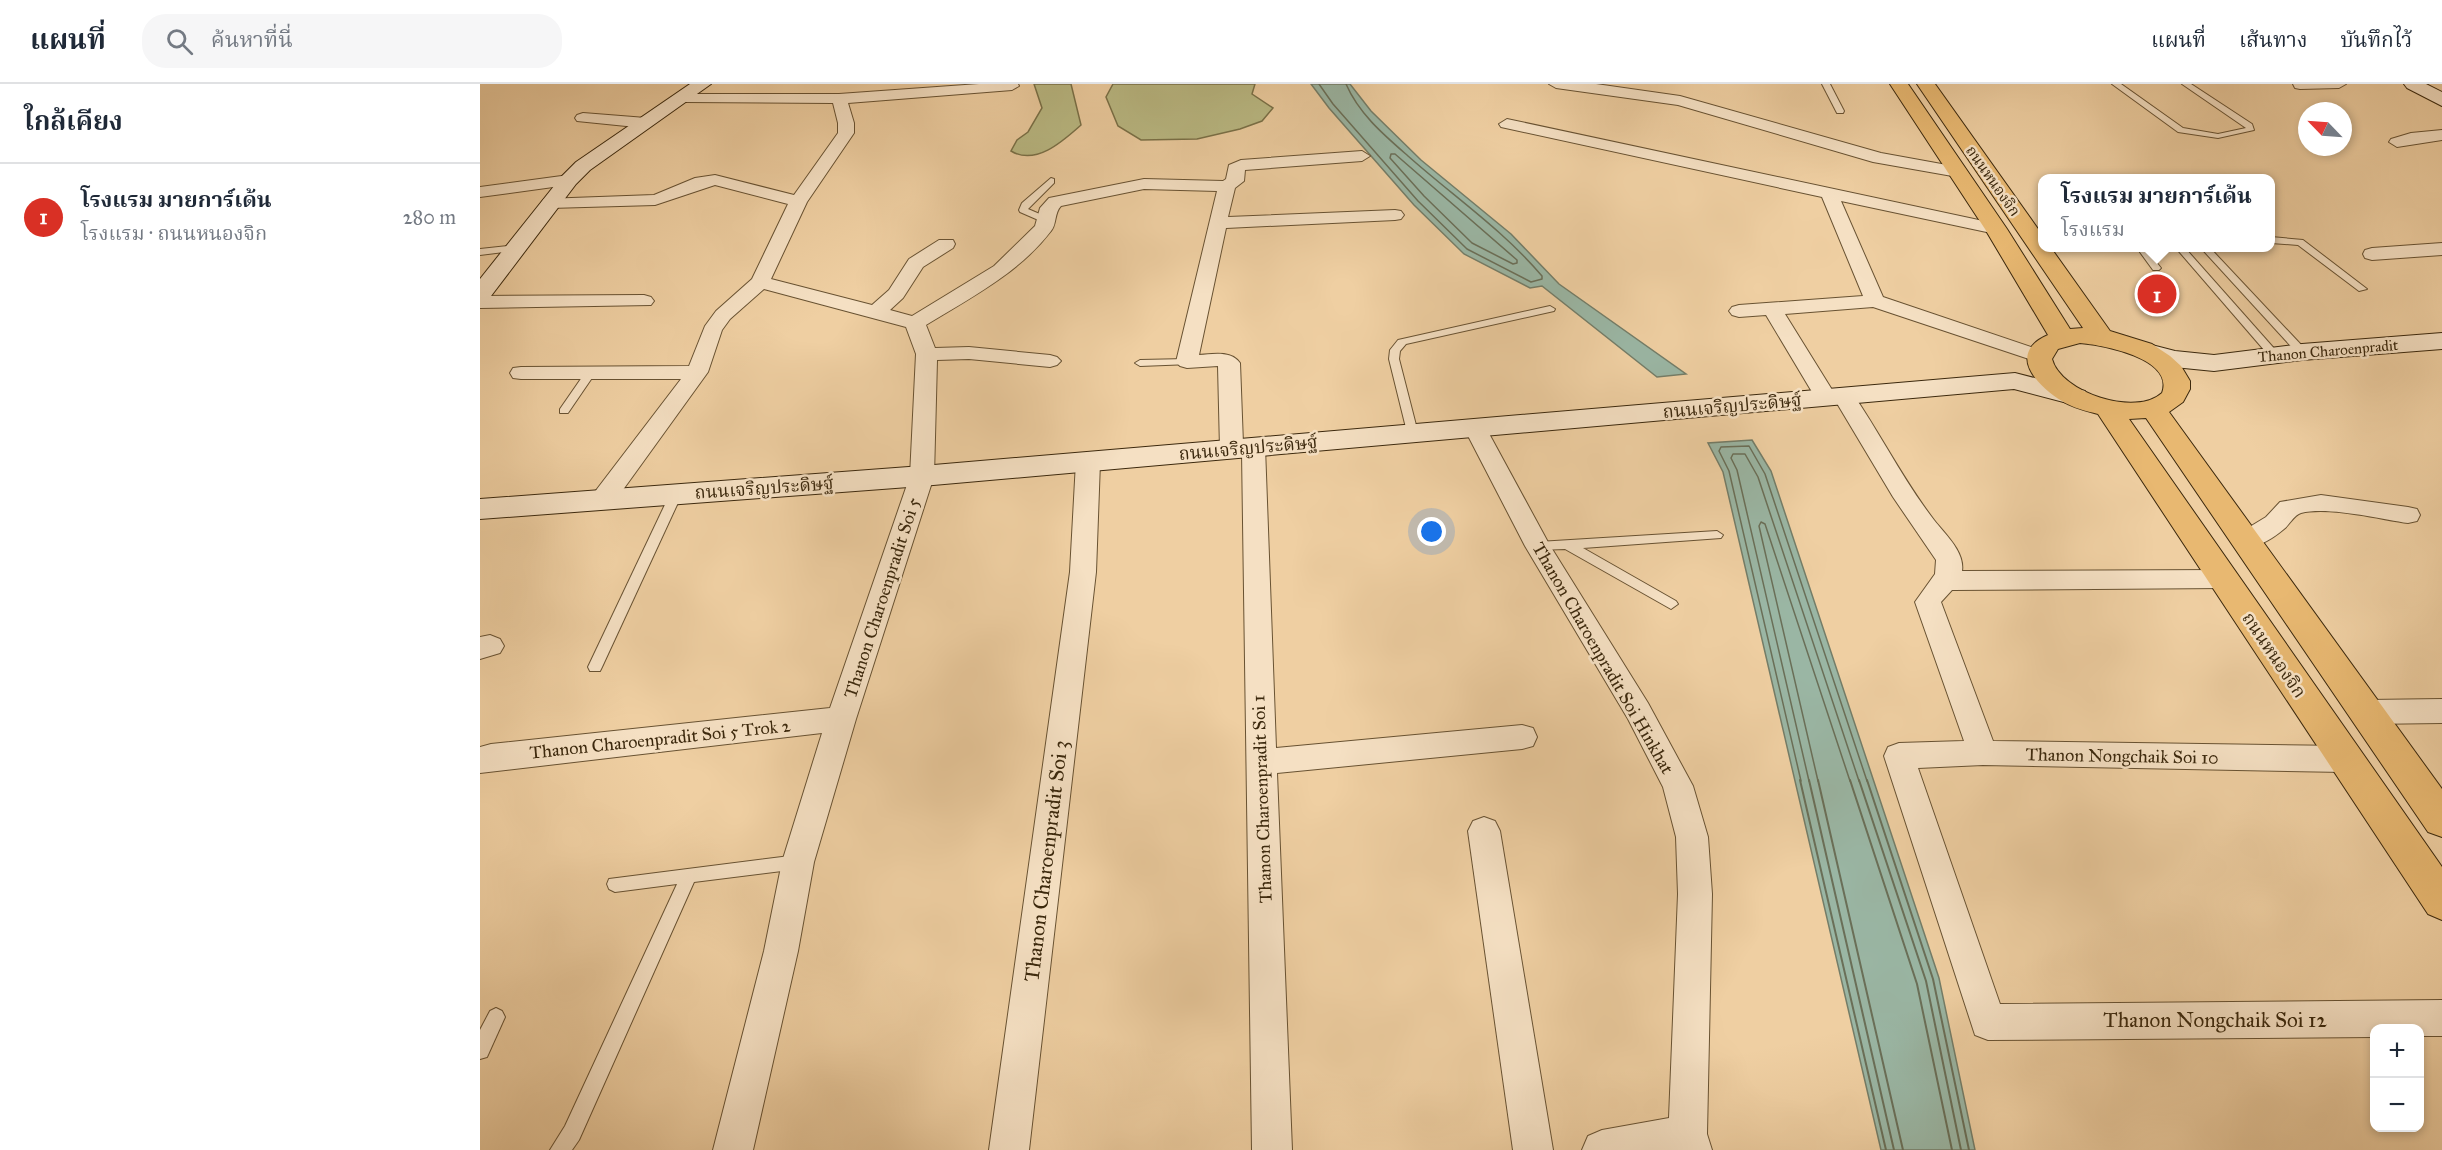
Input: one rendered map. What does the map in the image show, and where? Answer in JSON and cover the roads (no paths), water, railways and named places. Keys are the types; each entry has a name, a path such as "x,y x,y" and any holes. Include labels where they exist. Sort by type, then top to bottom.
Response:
{"main road":[{"name":"ถนนหนองจิก","path":"1899,84 1996,229 2062,337"},
{"name":"ถนนหนองจิก","path":"1926,84 2038,245"},
{"path":"2413,84 2442,100"},
{"path":"480,295 559,192 583,166 694,91"},
{"name":"ถนนหนองจิก","path":"2043,252 2101,336"},
{"path":"2016,381 2029,374 2039,359 2042,349 2049,343 2062,337 2080,335 2101,336 2174,359 2214,363"},
{"name":"Thanon Charoenpradit","path":"2214,363 2302,352 2442,341"},
{"path":"2148,352 2162,361 2174,374 2178,387 2165,400"},
{"path":"2039,359 2051,380 2075,397 2121,411 2165,400 2194,375 2214,363"},
{"name":"ถนนเจริญประดิษฐ์","path":"480,510 922,476 2016,381 2075,397"},
{"path":"2165,400 2247,540 2442,820"},
{"name":"ถนนหนองจิก","path":"2108,408 2442,901"}],"street":[{"path":"603,499 697,372 712,330 723,315 760,282 798,201 841,143 846,133 846,98 862,84"},
{"path":"1556,84 1680,101 1867,155 1958,172"},
{"path":"2300,85 2339,84"},
{"path":"694,91 846,98 1012,86"},
{"path":"583,118 646,123"},
{"path":"1507,124 1996,229"},
{"path":"2397,142 2411,138 2442,135"},
{"path":"760,282 915,323 1001,270 1044,228 1049,208 1055,202 1144,184 1227,186 1235,181 1235,169 1241,165 1362,156"},
{"path":"480,192 559,192 655,200 673,195 701,182 715,180 798,201"},
{"path":"1187,362 1200,294 1227,186"},
{"path":"480,204 559,192"},
{"path":"1830,195 1875,301"},
{"path":"1219,223 1395,215"},
{"path":"875,313 896,294 916,263 946,244"},
{"path":"2372,254 2442,249"},
{"path":"480,302 644,301"},
{"path":"1739,310 1875,301 2039,359"},
{"path":"1772,308 1950,561 1946,581 1932,593 1928,602 1983,753"},
{"path":"915,323 927,354 969,353 1050,361"},
{"name":"Thanon Charoenpradit Soi 5","path":"733,1150 781,951 798,862 841,719 922,476 927,354"},
{"name":"Thanon Charoenpradit Soi 1","path":"1187,362 1221,360 1229,363 1242,448 1260,762 1272,1150"},
{"path":"521,373 697,372"},
{"name":"Thanon Charoenpradit Soi Hinkhat","path":"1475,428 1553,546 1678,786 1692,837 1695,894 1690,1142"},
{"name":"Thanon Charoenpradit Soi 3","path":"1009,1150 1083,572 1088,462"},
{"path":"2247,540 2275,524 2289,508 2300,504 2321,503 2408,515"},
{"path":"1946,581 2223,579"},
{"path":"2368,712 2442,711"},
{"name":"Thanon Charoenpradit Soi 5 Trok 2","path":"480,760 841,719"},
{"path":"1260,762 1522,737"},
{"name":"Thanon Nongchaik Soi 10","path":"1988,1022 1899,756 1983,753 2344,759"},
{"path":"1484,831 1533,1150"},
{"name":"Thanon Nongchaik Soi 12","path":"1988,1022 2442,1018"},
{"path":"1602,1150 1690,1142"}],"lane":[{"path":"1826,84 1840,111"},
{"path":"2116,84 2181,130 2193,134 2218,136 2250,130 2249,126 2186,84"},
{"path":"1046,220 1023,210 1025,205 1051,181"},
{"path":"2275,240 2300,242 2362,289"},
{"path":"480,252 516,248"},
{"path":"2143,252 2156,268"},
{"path":"2184,252 2275,356"},
{"path":"2209,252 2302,352"},
{"path":"1412,433 1394,359 1395,350 1402,342 1550,309"},
{"path":"1140,363 1187,362"},
{"path":"564,411 591,372"},
{"path":"595,667 676,494"},
{"path":"1553,546 1718,535"},
{"path":"1553,546 1671,604"},
{"path":"615,884 798,862"},
{"path":"560,1150 572,1133 689,875"},
{"path":"480,1050 496,1017"}],"water":[{"path":"1311,84 1350,84 1371,111 1421,160 1511,234 1559,284 1686,374 1657,377 1542,286 1530,288 1464,254 1414,205 1329,108"},
{"path":"1752,440 1771,471 1939,978 1975,1150 1881,1150 1723,472 1708,443"}],"place":[{"name":"โรงแรม มายการ์เด้น","path":"2157,294"}]}
